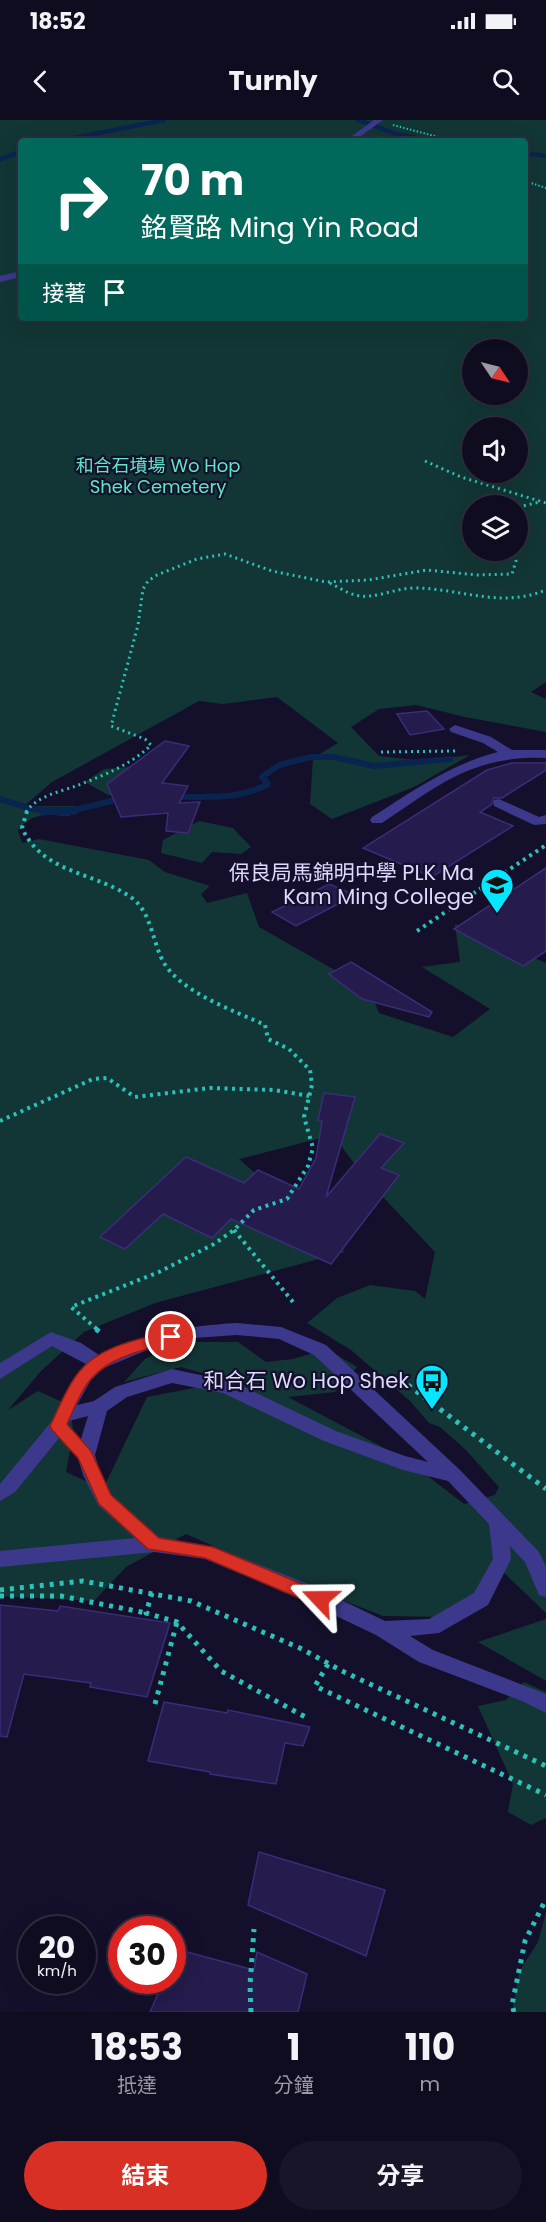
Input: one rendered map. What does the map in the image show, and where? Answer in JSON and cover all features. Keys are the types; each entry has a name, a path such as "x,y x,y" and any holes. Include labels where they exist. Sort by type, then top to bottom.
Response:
{"street":[{"path":"354,138 382,122"},
{"path":"0,279 18,275"},
{"path":"454,729 487,740 508,753"},
{"path":"377,820 456,770 477,760 522,751 546,754"},
{"path":"498,803 539,822 546,819"},
{"path":"0,1494 9,1487 61,1420 85,1375 98,1363 148,1342 193,1332 237,1329 281,1333 320,1350 454,1475 498,1524 532,1557 546,1589"},
{"path":"0,1372 51,1338 75,1348 98,1363"},
{"path":"61,1420 99,1407 121,1392 172,1376 226,1387 341,1440 403,1463 454,1475"},
{"path":"86,1455 99,1407"},
{"path":"61,1420 86,1455 92,1475 105,1500 154,1544"},
{"path":"383,1629 432,1627 482,1599 502,1559 498,1524"},
{"path":"0,1559 154,1544 207,1552 299,1589 383,1629 426,1656 529,1695 546,1704"}],"path":[{"path":"382,122 442,138"},
{"path":"528,182 546,188"},
{"path":"425,461 461,477 544,502"},
{"path":"528,505 544,502"},
{"path":"102,1334 71,1306 159,1272 214,1244 234,1230 254,1210 287,1199 308,1166 313,1148 304,1117 312,1085 310,1070 289,1049 268,1038 265,1025 213,1000 169,970 141,907 130,897 76,874 51,860 24,839 21,832 21,822 26,812 41,798 81,784 121,765 143,754 151,745 145,739 111,726 138,625 140,598 148,581 197,559 225,554 272,571 326,582 354,595 367,596 412,588 499,600 534,595 546,590"},
{"path":"326,582 368,580 427,570 477,575 512,574 516,561"},
{"path":"417,931 546,845"},
{"path":"0,1121 48,1101 93,1078 107,1077 135,1096 210,1088 274,1090 309,1096"},
{"path":"234,1230 293,1302"},
{"path":"408,1385 546,1489"},
{"path":"0,1590 83,1581 191,1601 302,1649 342,1671 546,1766"},
{"path":"146,1613 152,1593"},
{"path":"0,1596 61,1596 146,1613 177,1622 221,1671 309,1719"},
{"path":"154,1704 177,1622"},
{"path":"328,1664 315,1686 546,1795"},
{"path":"514,2012 519,1963 525,1941 546,1899"},
{"path":"252,2012 250,1985 254,1929"}],"green space":[{"name":"和合石墳場 Wo Hop Shek Cemetery","path":"0,120 546,120 546,682 531,692 546,699 546,732 416,705 379,709 351,727 379,756 424,761 470,755 414,787 332,819 310,804 313,758 338,743 277,697 223,704 199,701 52,782 24,806 76,806 70,816 36,817 18,830 22,843 39,839 149,860 165,872 210,886 201,894 207,903 247,893 259,927 371,993 379,1013 453,1037 490,1009 422,967 460,962 455,924 546,963 546,1613 501,1570 453,1617 383,1616 291,1580 186,1534 126,1567 94,1601 0,1596","holes":["333,1135 365,1178 435,1252 425,1299 415,1291 370,1285 337,1298 307,1323 351,1350 410,1401 429,1423 440,1427 465,1449 499,1487 495,1495 464,1504 407,1460 288,1397 335,1392 357,1367 327,1349 293,1359 266,1362 238,1342 176,1342 145,1359 124,1382 181,1367 230,1381 147,1397 103,1489 66,1472 73,1434 71,1406 38,1391 8,1410 41,1371 84,1332 155,1303 345,1252 239,1159"]},
{"path":"153,765 134,796 108,795 85,782 104,769"},
{"path":"199,821 233,828 251,847 241,854 212,852 202,863 161,853 163,840"},
{"path":"546,1619 546,1681 478,1642"},
{"path":"524,1682 546,1692 546,1818 531,1825 508,1812 513,1784 478,1706 506,1700"},
{"path":"546,1912 546,2012 512,2012 519,1972 538,1942"}],"building":[{"path":"427,711 444,729 410,735 397,714"},
{"path":"165,741 189,746 162,783 188,786 179,803 200,802 188,833 166,831 168,813 121,817 107,784"},
{"path":"512,763 546,763 546,770 502,798 494,798 491,805 480,812 513,826 432,877 363,848 487,770"},
{"name":"保良局馬錦明中學 PLK Ma Kam Ming College","path":"546,868 546,951 523,966 454,929"},
{"path":"329,884 355,895 296,926 272,912"},
{"path":"351,962 432,1012 429,1017 362,999 329,974"},
{"path":"324,1093 355,1097 326,1197 380,1134 404,1143 381,1168 399,1175 331,1264 231,1219 212,1238 163,1214 125,1249 100,1237 186,1157 244,1183 258,1170 299,1189 316,1158 322,1121 318,1120"},
{"path":"0,1605 58,1611 60,1606 170,1623 147,1697 90,1687 91,1683 24,1674 7,1737 0,1736"},
{"path":"164,1702 227,1713 228,1710 310,1727 303,1746 285,1743 276,1784 210,1774 210,1772 148,1761"},
{"path":"259,1852 385,1890 366,1956 248,1905"},
{"path":"186,1952 254,1970 257,1952 307,1974 298,2012 150,2012 158,1994 186,1994"}],"waterway":[{"path":"74,138 164,120"},
{"path":"358,120 396,134 415,138"},
{"path":"0,159 18,153"},
{"path":"528,153 546,156"},
{"path":"173,797 245,793 268,784 262,777 279,765 311,757 334,757 374,766 450,759"},
{"path":"70,811 124,798"},
{"path":"0,799 32,809 55,811"},
{"path":"43,811 55,811"},
{"path":"55,811 70,811"},
{"path":"55,811 70,811"}],"place":[{"name":"保良局馬錦明中學 PLK Ma Kam Ming College","path":"497,914"},
{"name":"和合石 Wo Hop Shek","path":"432,1410"}],"route":[{"path":"171,1337 133,1347 98,1363 85,1375 76,1389 58,1426 86,1455 92,1475 105,1500 154,1544 207,1552 320,1599"}]}
